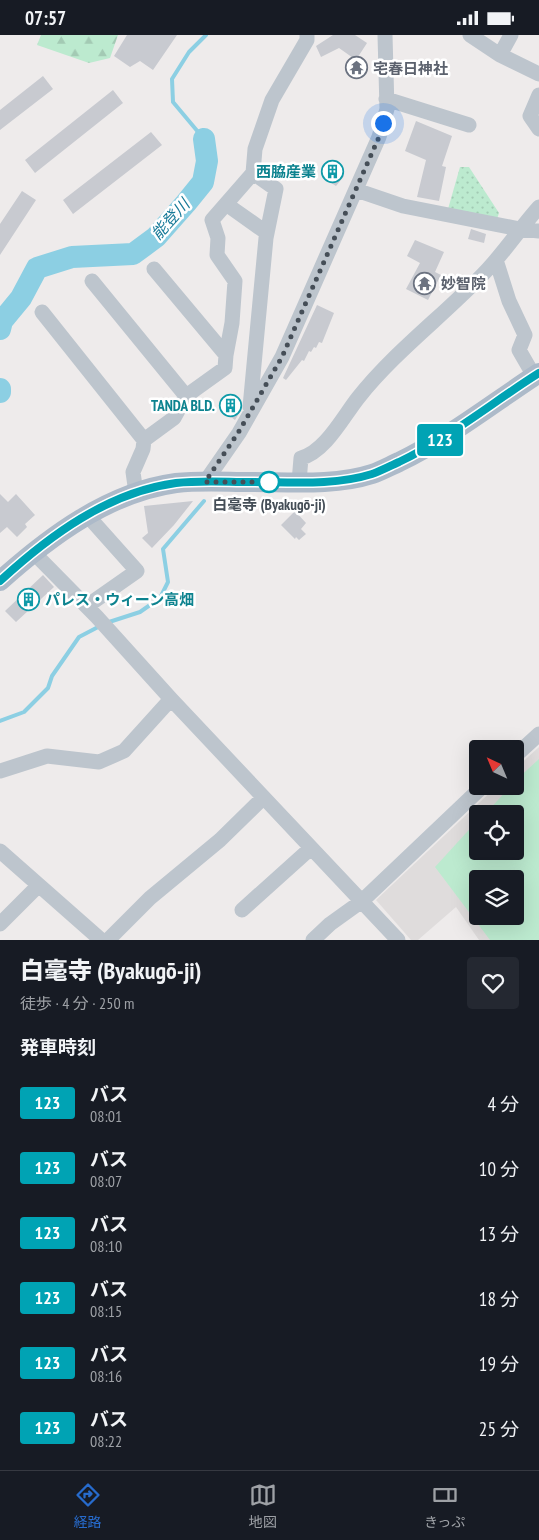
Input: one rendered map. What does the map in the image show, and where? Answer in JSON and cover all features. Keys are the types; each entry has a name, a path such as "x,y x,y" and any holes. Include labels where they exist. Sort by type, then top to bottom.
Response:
{"main road":[{"path":"0,581 32,551 87,515 136,493 175,483 299,482 352,479 373,474 421,451 537,374"}],"street":[{"path":"205,482 238,433 282,357 379,137 387,109 385,35"},
{"path":"470,35 500,55 539,74"},
{"path":"500,55 511,35"},
{"path":"144,440 174,418 186,396 225,368 232,323 235,281 217,255 218,238 212,220 252,173 255,149 272,100 311,37"},
{"path":"539,95 530,116 539,129"},
{"path":"386,99 470,125"},
{"path":"250,410 267,233 276,189 252,173"},
{"path":"356,190 403,206 539,231"},
{"path":"226,204 267,233"},
{"path":"299,482 301,458 309,456 329,438 379,373 438,320 496,260 539,207"},
{"path":"496,260 509,301 526,335 519,350 537,374"},
{"path":"154,269 226,355"},
{"path":"92,281 186,396"},
{"path":"42,311 144,440 143,449 134,472 136,493"},
{"path":"87,515 137,571 97,617"},
{"path":"32,551 97,617 263,798 398,940"},
{"path":"0,771 47,756 99,762 124,751 171,699"},
{"path":"524,748 539,734"},
{"path":"312,940 330,924 362,901 474,795"},
{"path":"108,940 150,898 220,840 263,798"},
{"path":"242,911 311,848"},
{"path":"0,851 101,940"},
{"path":"0,924 38,886"}],"shaded area":[{"path":"539,747 539,940 479,940 456,907 418,940 411,940 376,900 469,812 469,860 524,860 524,805 477,805 487,795 524,795 524,761"}],"green space":[{"path":"41,35 118,35 110,58 89,63 37,45"},
{"path":"460,167 469,167 499,213 497,219 448,209"},
{"path":"539,759 539,940 490,940 479,925 524,925 524,870 469,870 469,912 435,867 469,830 469,860 524,860 524,805 493,805 503,795 524,795 524,773"}],"building":[{"path":"127,35 177,35 153,70 140,61 130,67 114,56"},
{"path":"333,35 355,35 367,43 356,60 339,48 321,57 316,46"},
{"path":"43,76 53,89 0,130 0,110"},
{"path":"113,90 123,103 35,173 25,160"},
{"path":"416,121 452,136 442,166 446,167 439,201 417,197 426,160 405,151"},
{"path":"151,132 162,145 73,214 63,200"},
{"name":"西脇産業","path":"330,165 344,176 336,186 322,177"},
{"path":"22,191 36,200 0,255 0,224"},
{"path":"471,229 486,234 484,243 468,239"},
{"path":"415,240 444,252 435,272 441,275 428,300 406,289 420,263 407,256"},
{"path":"317,305 334,313 322,343 319,342 316,348 314,347 311,352 309,351 304,361 302,360 286,380 283,378"},
{"name":"TANDA BLD.","path":"228,395 241,401 241,410 235,420 219,408"},
{"path":"0,494 8,502 16,494 35,515 25,524 27,527 17,537 7,527 0,533"},
{"path":"193,501 152,548 142,538 148,533 144,506"},
{"path":"295,511 306,523 301,529 306,534 299,540 296,537 295,539 281,525"},
{"name":"パレス・ウィーン高畑","path":"43,575 54,587 16,622 5,611"}],"waterway":[{"name":"能登川","path":"204,139 173,102 172,79 189,52 206,35"},
{"name":"能登川","path":"0,329 2,321 21,298 37,268 72,257 133,254 156,237 203,182 207,161 204,139"},
{"path":"106,623 140,612 160,598 168,582 163,549 204,501"},
{"path":"0,721 24,712 48,688 52,676 79,637 100,626"}],"bus line":[{"name":"123","path":"0,581 32,551 73,523 136,493 175,483 299,482 352,479 373,474 445,437 539,373"}],"place":[{"name":"宅春日神社","path":"357,68"},
{"name":"西脇産業","path":"332,171"},
{"name":"妙智院","path":"425,283"},
{"name":"TANDA BLD.","path":"231,405"},
{"name":"白毫寺 (Byakugō-ji)","path":"269,482"},
{"name":"パレス・ウィーン高畑","path":"29,599"}],"route":[{"path":"269,482 274,482 205,482 238,433 282,357 379,137 383,123"}]}
